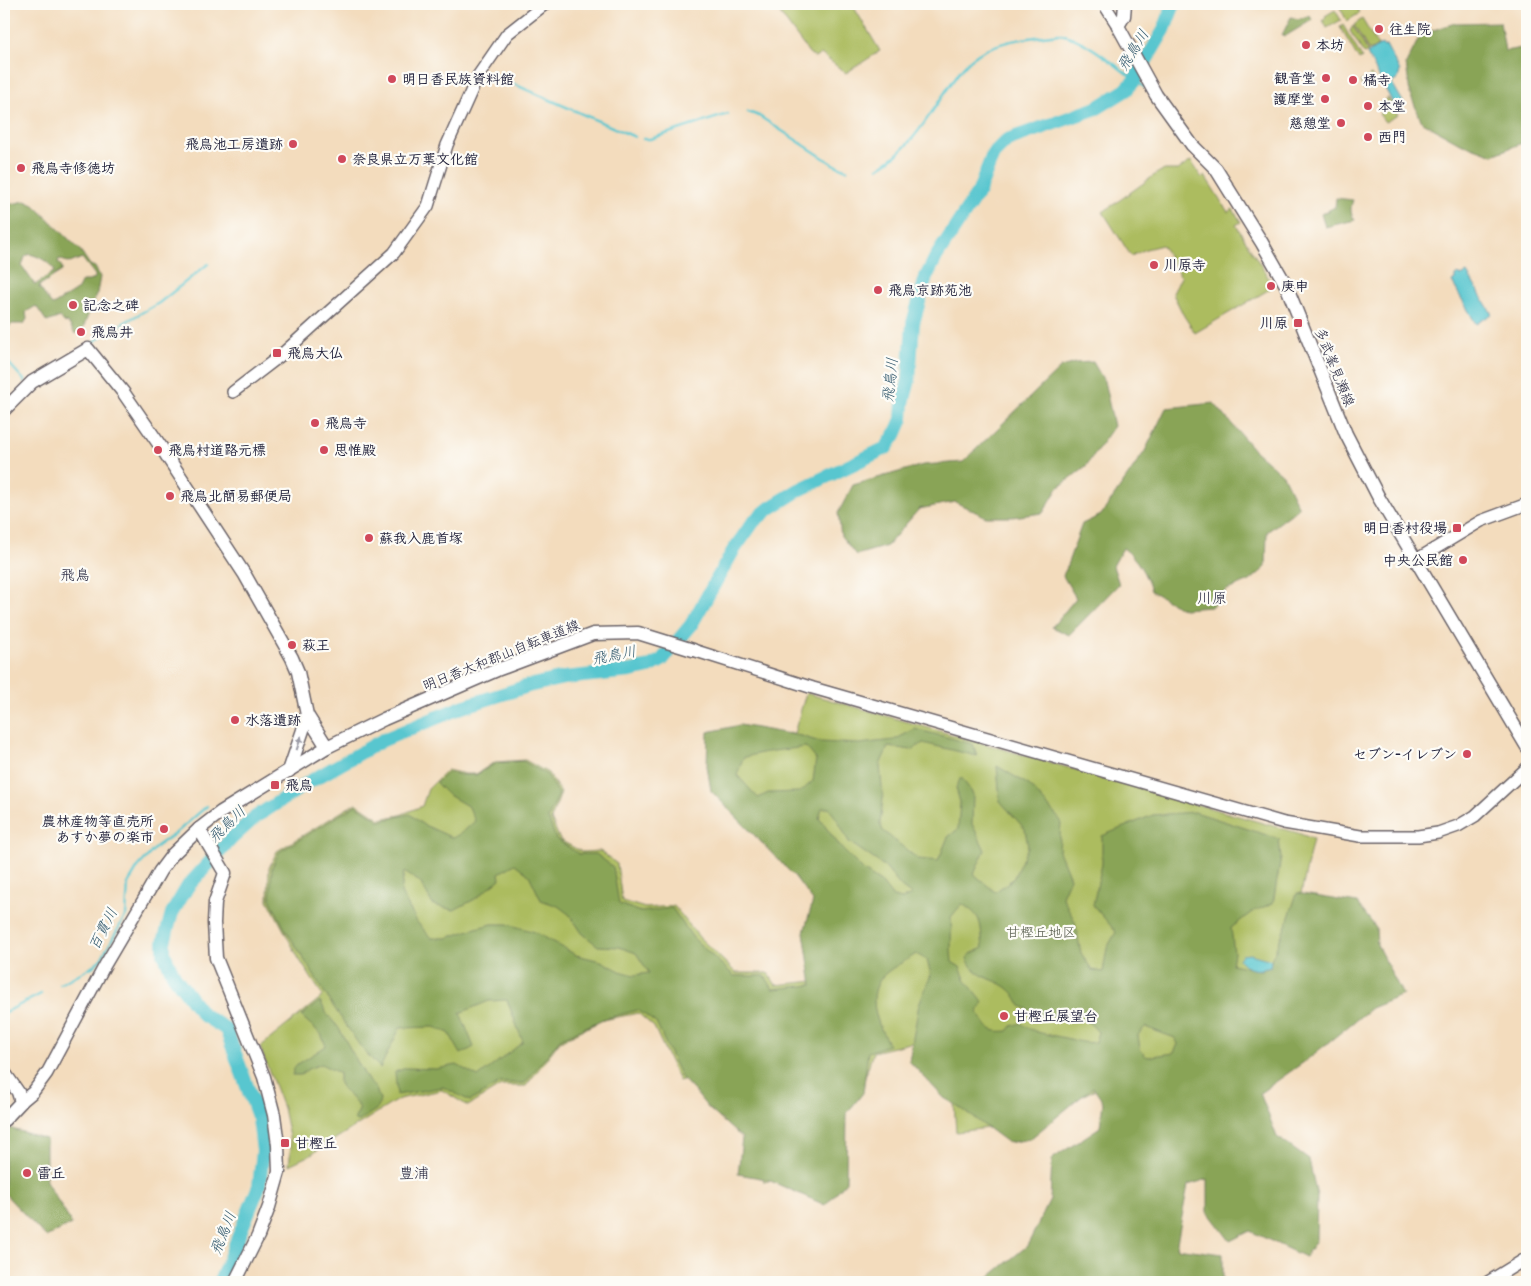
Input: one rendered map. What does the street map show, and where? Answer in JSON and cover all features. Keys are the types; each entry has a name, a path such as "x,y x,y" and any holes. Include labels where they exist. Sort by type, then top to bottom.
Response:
{"main road":[{"path":"1118,26 1124,16 1125,4"},
{"name":"多武峯見瀬線","path":"1118,26 1130,50 1172,120 1192,145 1216,169 1286,285 1346,434 1379,498 1527,747"},
{"path":"4,410 32,382 88,350 122,392 155,439 245,575 298,672 307,715 328,747"},
{"name":"明日香大和郡山自転車道線","path":"148,892 160,870 172,855 198,829 221,812 328,747 384,719 480,678 593,634 638,633 693,650"},
{"path":"289,771 304,730 307,715"},
{"path":"198,829 225,873 215,902 216,958 264,1077 274,1115 278,1145 279,1172 269,1207 258,1236 235,1282"},
{"path":"4,1072 18,1092 21,1102 4,1120"}],"street":[{"path":"233,392 280,356 394,253 428,206 447,145 478,76 507,34 545,4"},
{"path":"1104,4 1118,26"},
{"path":"1416,560 1481,521 1527,504"},
{"path":"693,650 813,688 1284,823 1352,835 1418,836 1449,830 1482,811 1527,768"},
{"path":"21,1102 33,1092 47,1073 105,965 148,892"},
{"path":"1488,1282 1527,1258"}],"green space":[{"path":"791,4 852,4 880,51 846,73 821,54 815,58 809,53 778,11"},
{"path":"1347,4 1354,4 1360,13 1347,21 1340,8"},
{"path":"1335,10 1341,20 1327,28 1323,20 1326,18 1325,16"},
{"path":"1310,16 1312,20 1284,37 1282,35 1291,17 1298,19"},
{"path":"1362,19 1378,46 1369,51 1354,25"},
{"path":"1500,22 1505,51 1527,47 1527,141 1493,155 1458,142 1422,122 1410,94 1406,64 1421,34 1455,23"},
{"path":"1343,25 1362,58 1359,60 1340,27"},
{"path":"1353,26 1368,52 1364,54 1350,31"},
{"path":"1371,75 1376,84 1365,90 1360,82"},
{"path":"1388,98 1398,115 1385,122 1379,114 1383,110 1380,103"},
{"path":"1191,161 1202,178 1205,176 1228,212 1233,209 1241,222 1236,225 1271,282 1268,284 1270,289 1195,333 1174,296 1173,293 1181,277 1162,245 1146,249 1131,256 1103,212 1159,172 1178,170"},
{"path":"1336,198 1353,200 1351,211 1355,220 1325,227 1321,214 1335,207"},
{"path":"25,201 34,205 80,250 90,265 95,267 100,277 97,293 82,331 75,334 69,324 60,317 47,322 36,306 26,312 27,319 24,324 12,324 4,332 4,204","holes":["29,254 44,260 55,271 35,285 22,266 25,257","82,258 95,275 95,278 89,281 82,281 78,289 53,305 51,304 39,287 40,285 62,271 62,267 58,262 59,259 70,263"]},
{"path":"1093,362 1104,381 1114,426 1086,466 1058,488 1043,513 1012,517 986,517 955,502 919,509 887,546 856,555 841,536 838,513 853,485 923,465 963,462 1061,367 1075,363"},
{"path":"1214,403 1254,450 1283,475 1299,508 1267,532 1266,567 1250,581 1227,590 1211,607 1183,609 1151,591 1140,567 1123,548 1113,566 1119,584 1069,635 1052,627 1076,598 1063,576 1082,524 1101,515 1145,451 1166,408"},
{"name":"甘樫丘地区","path":"806,693 1298,833 1313,839 1300,899 1383,986 1102,1085 1072,1102 1004,1126 956,1132 953,1088 918,1041 873,1052 860,1093 840,1112 830,1167 764,1182 756,1126 719,1069 679,1081 654,1027 638,1013 603,1020 560,1041 526,1086 501,1086 468,1106 442,1090 399,1099 308,1156 289,1165 291,1147 283,1108 260,1047 323,996 299,959 268,900 269,868 277,851 356,803 380,819 400,815 422,806 428,789 447,770 465,774 476,774 495,762 525,760 548,773 561,793 551,819 560,840 582,852 600,851 617,864 622,901 645,908 674,906 699,937 736,973 768,973 776,985 814,981 836,904 718,783 746,736 794,733"},
{"name":"甘樫丘地区","path":"740,725 801,736 820,742 859,744 894,740 915,729 973,744 977,756 923,743 912,750 888,747 880,765 883,799 880,823 883,831 918,859 938,861 948,837 958,829 960,802 956,788 961,777 973,794 972,824 985,850 974,874 995,892 1013,879 1028,847 1025,829 1000,801 997,766 1029,785 1061,821 1059,851 1070,878 1062,896 1075,922 1081,953 1092,970 1103,972 1107,948 1116,932 1093,905 1102,864 1102,836 1153,815 1195,812 1279,839 1281,858 1273,903 1252,912 1231,928 1234,953 1232,964 1260,970 1270,967 1297,893 1357,903 1376,928 1377,945 1403,995 1371,1008 1304,1062 1260,1093 1277,1137 1309,1160 1317,1196 1316,1240 1305,1257 1250,1231 1230,1241 1208,1212 1208,1179 1188,1185 1176,1248 1223,1254 1223,1282 964,1282 984,1281 1027,1246 1050,1200 1052,1159 1100,1127 1103,1102 1093,1087 1030,1139 1008,1143 958,1106 944,1098 909,1061 919,1004 931,975 927,960 916,954 883,976 875,992 875,1010 889,1045 868,1052 863,1093 847,1113 846,1182 825,1205 766,1179 738,1174 742,1138 708,1108 681,1077 656,1023 638,1010 603,1019 560,1039 525,1083 500,1083 470,1101 443,1087 397,1095 395,1072 406,1068 436,1069 457,1065 478,1077 523,1042 507,1000 489,1001 460,1013 474,1047 461,1054 449,1033 434,1027 400,1028 380,1068 360,1046 331,1003 284,927 270,899 272,867 279,852 356,805 380,821 410,814 422,824 453,838 475,821 469,807 447,794 436,783 448,772 461,775 476,775 496,763 523,761 547,775 559,794 548,818 556,839 579,854 596,854 613,867 619,904 641,912 672,908 693,938 734,976 765,976 773,989 812,985 804,932 813,901 795,877 711,791 707,766 708,732","holes":["806,747 816,759 813,781 800,792 768,793 758,798 737,775 743,758 766,752","822,808 829,808 849,842 884,866 901,887 912,895 902,899 893,897 882,883 864,871 842,849 819,818","515,864 529,875 541,900 558,906 570,915 582,933 598,946 619,947 636,953 649,973 634,975 620,971 601,961 576,955 535,932 507,924 492,924 447,938 431,938 417,922 401,893 404,872 420,882 433,905 454,910 475,899 500,879 499,873","962,904 974,913 981,927 983,948 972,953 967,958 975,970 1010,990 1021,1006 1027,1009 1048,1015 1075,1015 1080,1017 1091,1024 1098,1032 1095,1042 1084,1042 1042,1033 1021,1023 1012,1026 1008,1031 992,1030 978,1012 983,1002 966,981 960,967 952,962 951,917","1145,1027 1175,1038 1178,1044 1174,1053 1146,1057 1140,1049 1138,1035"]},
{"path":"320,1001 327,1014 338,1027 367,1079 376,1089 380,1100 378,1108 359,1121 354,1120 360,1108 339,1084 339,1073 321,1064 308,1069 301,1075 292,1075 295,1066 326,1046 321,1034 301,1016"},
{"path":"9,1128 46,1139 46,1181 72,1224 46,1237 4,1193 4,1152"}],"water":[{"path":"1382,44 1384,47 1386,45 1400,71 1398,79 1392,83 1405,105 1396,109 1367,54"},
{"path":"1467,273 1492,314 1476,324 1452,282 1458,274 1461,276"},
{"path":"1250,954 1271,960 1270,967 1261,969 1249,968 1239,959 1242,955"}],"waterway":[{"name":"飛鳥川","path":"220,1282 259,1186 263,1151 259,1119 226,1029 203,1015 174,976 164,954 164,942 172,913 188,886 232,838 254,818 309,782 383,740 462,707 528,686 564,678 631,671 649,667 662,660 691,625 733,551 754,521 770,508 799,490 886,448 895,435 902,419 903,403 909,380 913,323 926,277 936,257 979,191 993,154 1007,140 1097,108 1126,90 1134,81 1164,30 1174,4"},
{"path":"878,168 900,152 918,132 967,63 975,56 995,46 1026,38 1059,34 1069,36 1092,48 1144,87"},
{"path":"500,78 635,137"},
{"path":"748,112 759,116 833,164 847,170"},
{"path":"643,139 650,139 728,114"},
{"path":"90,345 104,334 159,303 208,264"},
{"path":"4,358 24,382"},
{"path":"4,401 9,397"},
{"name":"百貫川","path":"60,984 92,967 101,959 126,915 128,884 138,867 157,846 176,833 207,806"},
{"name":"百貫川","path":"4,1013 41,994"}],"place":[{"name":"往生院","path":"1379,29"},
{"name":"本坊","path":"1306,45"},
{"name":"観音堂","path":"1326,78"},
{"name":"明日香民族資料館","path":"392,79"},
{"name":"橘寺","path":"1353,80"},
{"name":"護摩堂","path":"1325,99"},
{"name":"本堂","path":"1368,106"},
{"name":"慈憩堂","path":"1341,123"},
{"name":"西門","path":"1368,137"},
{"name":"飛鳥池工房遺跡","path":"293,144"},
{"name":"奈良県立万葉文化館","path":"342,159"},
{"name":"飛鳥寺修徳坊","path":"21,168"},
{"name":"川原寺","path":"1154,265"},
{"name":"庚申","path":"1271,286"},
{"name":"飛鳥京跡苑池","path":"878,290"},
{"name":"記念之碑","path":"73,305"},
{"name":"川原","path":"1298,323"},
{"name":"飛鳥井","path":"81,332"},
{"name":"飛鳥大仏","path":"277,353"},
{"name":"飛鳥寺","path":"315,423"},
{"name":"飛鳥村道路元標","path":"158,450"},
{"name":"思惟殿","path":"324,450"},
{"name":"飛鳥北簡易郵便局","path":"170,496"},
{"name":"明日香村役場","path":"1457,528"},
{"name":"蘇我入鹿首塚","path":"369,538"},
{"name":"中央公民館","path":"1463,560"},
{"name":"萩王","path":"292,645"},
{"name":"水落遺跡","path":"235,720"},
{"name":"セブン-イレブン","path":"1467,754"},
{"name":"飛鳥","path":"275,785"},
{"name":"農林産物等直売所 あすか夢の楽市","path":"164,829"},
{"name":"甘樫丘展望台","path":"1004,1016"},
{"name":"甘樫丘","path":"285,1143"},
{"name":"雷丘","path":"27,1173"}],"district":[{"name":"飛鳥","path":"75,575"},
{"name":"川原","path":"1212,598"},
{"name":"豊浦","path":"414,1173"}]}
